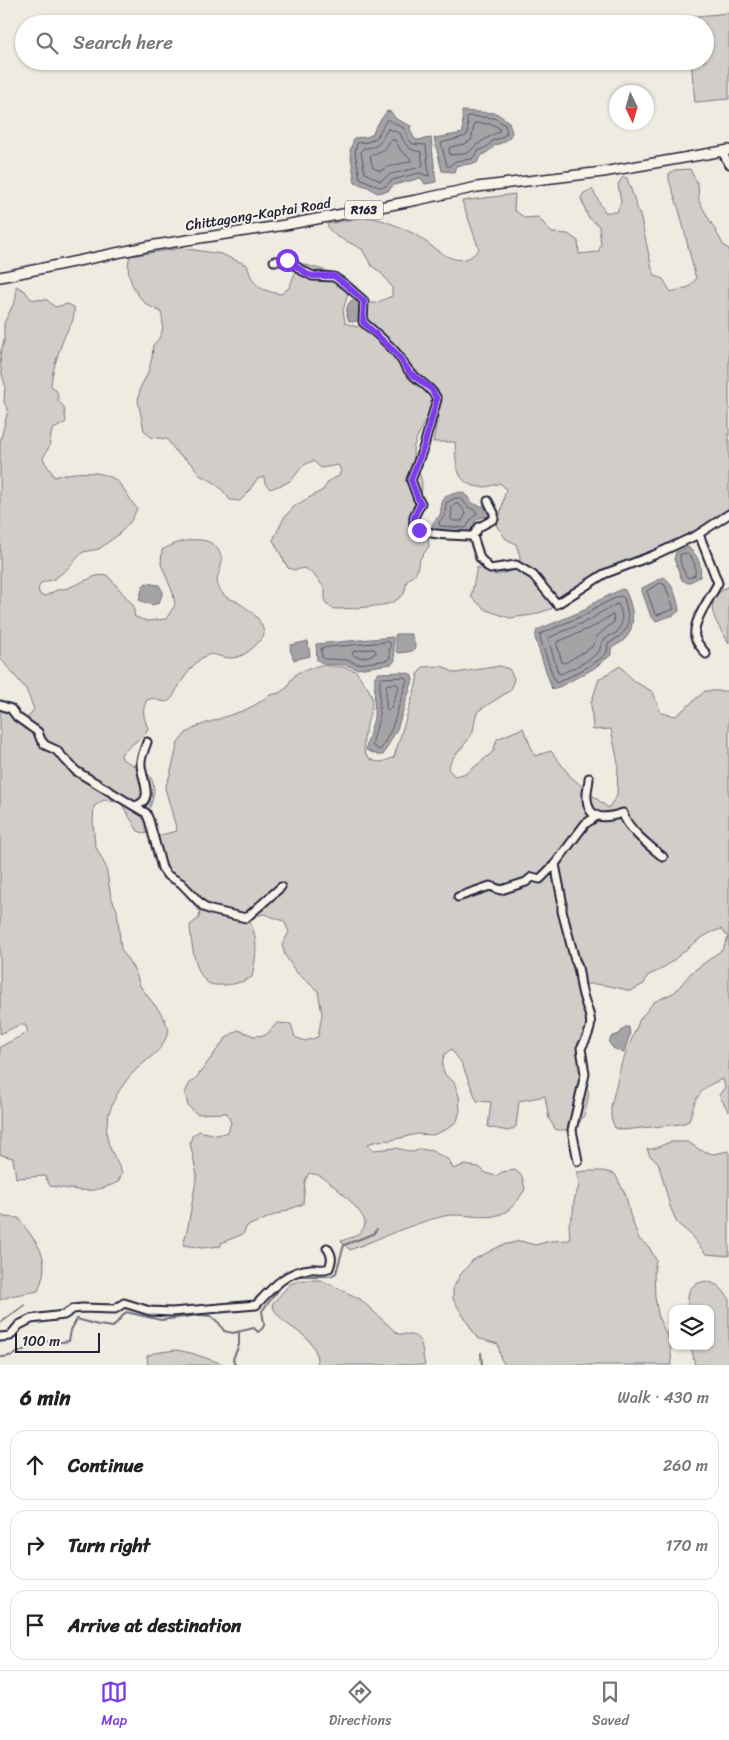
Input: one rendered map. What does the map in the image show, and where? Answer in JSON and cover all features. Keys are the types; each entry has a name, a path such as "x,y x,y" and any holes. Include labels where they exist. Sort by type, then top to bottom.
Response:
{"main road":[{"name":"Chittagong-Kaptai Road","path":"0,277 155,244 279,226 477,187 603,172 725,151"}],"street":[{"path":"725,151 729,164"},
{"path":"274,261 290,261 307,274 313,276 334,276 346,285 364,301 363,322 397,354 410,373 431,389 437,399 424,446 411,480 421,503 414,517 414,525 419,530 472,536"},
{"path":"472,536 479,528 494,519 494,513 488,501"},
{"path":"472,536 480,558 490,569 516,565 533,575 557,604 614,569 654,555 699,534 729,514"},
{"path":"699,534 718,583 699,617 696,628 695,638 706,654"},
{"path":"0,705 11,709 17,717 38,732 45,745 56,750 76,771 146,813 162,868 167,875 187,887 204,907 246,918 281,888"},
{"path":"134,806 139,805 146,798 147,792 140,762 147,742"},
{"path":"590,778 586,797 589,807 597,816 606,818 623,813 624,819 634,832 663,858"},
{"path":"458,897 490,886 501,890 526,882 532,877 540,879 555,864 574,837 586,824 597,816"},
{"path":"555,864 562,900 562,911 575,960 578,964 581,987 591,1020 589,1035 581,1048 584,1074 572,1130 578,1161"},
{"path":"0,1337 10,1336 19,1325 31,1319 64,1315 73,1309 116,1309 124,1303 150,1311 172,1312 256,1305 277,1283 295,1272 310,1269 325,1270 329,1268 332,1259 328,1248"}],"shaded area":[{"path":"729,13 729,99 695,102 692,70 714,70 714,15 708,15"},
{"path":"690,169 698,185 699,201 724,246 729,249 729,509 697,532 619,568 560,599 551,609 532,615 510,618 486,610 471,597 477,567 496,575 519,569 520,556 516,544 506,539 496,525 506,489 500,483 477,487 466,483 462,479 457,466 455,442 433,442 438,416 425,420 413,450 422,487 419,498 411,509 409,517 410,529 428,537 429,546 420,559 416,573 407,581 404,594 398,599 392,603 349,609 331,608 325,602 325,589 316,577 305,568 295,570 288,568 273,540 285,516 296,505 323,490 329,481 339,476 341,470 338,465 321,468 313,461 303,467 290,481 270,489 265,483 264,477 257,479 240,501 230,500 217,485 201,476 192,464 177,453 167,439 150,437 144,430 138,401 140,388 148,373 153,345 161,334 163,322 161,312 146,304 131,282 128,269 130,256 181,248 221,254 247,265 252,278 262,289 281,294 289,288 299,263 331,272 351,284 343,310 345,323 357,327 365,320 367,303 376,303 392,296 392,287 382,274 371,265 362,249 336,236 327,224 359,218 377,219 412,233 447,256 463,259 471,256 479,249 462,201 515,194 514,210 525,218 538,217 552,233 568,234 578,241 579,254 598,252 601,245 599,226 588,217 581,198 584,193 592,189 605,212 617,212 621,202 618,184 623,177 627,178 641,219 652,269 656,276 663,279 671,292 689,287 696,279 680,213 669,180 669,174 675,170"},
{"path":"16,286 25,291 31,299 47,300 55,307 68,304 74,307 74,317 58,354 51,386 58,394 58,401 64,407 66,422 52,430 49,447 43,458 44,461 54,477 88,472 113,478 119,483 137,509 131,521 118,535 99,549 83,552 65,571 54,579 41,583 38,589 40,595 45,596 96,576 107,575 133,605 135,617 147,621 166,619 175,605 173,593 161,564 162,550 189,540 204,540 216,547 221,557 222,561 217,581 219,589 223,594 246,608 258,619 264,635 254,647 241,656 230,658 207,655 203,657 190,669 170,700 164,702 153,698 147,700 144,717 148,728 145,734 121,754 122,759 147,773 153,783 152,802 144,818 148,830 146,834 138,831 121,803 104,800 94,806 95,845 106,867 111,897 117,910 121,949 135,971 140,986 163,1016 169,1030 160,1048 131,1075 119,1090 111,1108 108,1118 107,1137 122,1173 118,1182 92,1190 50,1186 45,1176 16,1178 13,1158 1,1155 0,1152 0,1047 28,1032 25,1025 19,1025 0,1034 0,706 9,711 23,724 34,709 26,689 0,658 0,442 8,410 4,402 5,385 1,370 0,354 4,341 4,323 16,299"},
{"path":"729,586 729,643 715,620 712,605 720,592"},
{"path":"320,665 343,667 356,671 367,687 371,694 372,705 365,732 364,748 366,755 372,760 380,762 394,757 418,674 423,667 442,666 455,673 500,666 509,669 514,678 511,690 478,711 471,736 453,758 448,769 455,776 467,773 493,752 497,739 523,728 535,756 551,751 571,777 608,808 617,796 618,763 611,729 593,730 591,703 599,679 620,666 634,681 653,692 661,713 676,716 705,691 729,691 729,1112 719,1095 725,1087 723,1079 703,1090 693,1106 689,1121 681,1124 623,1130 615,1128 611,1118 611,1106 621,1065 640,1019 654,1002 675,992 691,973 723,949 728,937 721,929 710,933 692,944 667,965 647,976 644,984 630,991 604,985 577,985 588,1017 581,1070 589,1093 585,1114 577,1126 565,1130 556,1130 549,1119 545,1096 519,1101 516,1127 508,1131 488,1127 491,1102 477,1101 461,1062 451,1049 444,1055 442,1066 445,1075 454,1082 459,1096 460,1111 457,1121 447,1129 433,1135 417,1134 368,1144 373,1150 396,1148 413,1152 421,1149 432,1151 449,1160 453,1169 464,1165 479,1167 486,1173 496,1176 502,1172 515,1170 522,1176 525,1189 515,1203 505,1212 487,1217 444,1216 408,1227 350,1250 341,1241 356,1236 362,1231 365,1224 364,1219 347,1197 319,1175 309,1173 305,1181 303,1204 247,1226 243,1234 221,1243 221,1246 202,1248 183,1245 197,1175 190,1143 192,1136 199,1131 217,1135 228,1132 231,1123 227,1113 197,1114 188,1106 185,1093 189,1084 196,1078 226,1038 238,1030 254,1036 266,1035 277,1023 291,1024 295,1037 305,1041 318,1037 322,1014 318,991 296,972 285,955 282,945 289,932 284,921 264,914 254,916 250,922 256,942 252,977 236,983 213,985 203,977 196,964 190,925 199,918 200,912 163,866 156,836 177,831 165,788 178,743 186,733 198,726 245,710 270,695 279,693 288,687 290,681 297,673"},
{"path":"671,1142 688,1142 700,1150 713,1154 729,1151 729,1256 706,1254 689,1233 677,1223 670,1206 658,1162 650,1156 647,1149 654,1149"},
{"path":"603,1171 615,1174 626,1196 630,1215 639,1239 649,1247 656,1260 654,1272 655,1297 659,1319 669,1340 672,1365 505,1365 501,1359 498,1344 477,1338 453,1299 453,1288 461,1274 473,1260 502,1245 521,1241 535,1245 550,1241 570,1240 569,1224 579,1186 577,1172"},
{"path":"0,1214 4,1217 19,1218 41,1252 44,1268 38,1291 14,1295 0,1300"},
{"path":"302,1280 321,1280 360,1299 398,1334 407,1334 418,1338 422,1346 425,1365 317,1365 316,1353 312,1345 283,1320 272,1304 290,1284"},
{"path":"707,1281 719,1286 729,1298 729,1365 695,1365 692,1350 714,1350 714,1305 688,1305 690,1289 701,1282"},
{"path":"176,1350 226,1365 148,1365 147,1356 154,1353"}],"water":[{"path":"387,111 391,112 396,119 411,126 410,129 417,140 431,138 436,182 425,184 421,178 394,185 388,191 377,193 368,187 355,183 350,151 354,138 367,137 373,134"},
{"path":"462,111 496,113 509,122 512,133 507,140 495,145 483,155 477,163 456,166 454,172 442,171 434,138 463,133"},
{"path":"352,300 361,301 360,320 353,322 349,321 347,313 348,304"},
{"path":"462,492 472,503 488,506 491,515 477,519 469,533 436,531 432,529 433,522 441,513 442,500 450,495"},
{"path":"688,547 697,557 700,564 700,577 688,583 682,580 674,559 676,552"},
{"path":"664,577 676,597 679,611 674,615 656,621 651,617 642,588"},
{"path":"146,583 159,585 163,592 159,603 152,605 139,600 143,586"},
{"path":"622,589 625,590 632,609 632,622 629,634 622,642 611,648 611,655 593,669 552,689 535,638 537,630 587,609 589,605"},
{"path":"396,634 411,634 415,644 413,651 397,652"},
{"path":"393,637 395,660 392,664 357,669 346,665 324,664 317,660 316,644"},
{"path":"308,641 310,656 294,660 290,649 291,645"},
{"path":"402,672 411,674 413,680 397,729 383,755 378,755 366,750 374,718 375,676 379,673"},
{"path":"625,1027 629,1027 630,1034 624,1053 613,1048 609,1043 611,1037 619,1034"}],"waterway":[{"path":"0,1357 11,1356 41,1342 69,1341 71,1330 77,1319 113,1327 126,1312 161,1320 200,1315 211,1316 224,1331 233,1333 254,1328 258,1332 264,1325 262,1311 284,1283 297,1276 331,1276 336,1273 344,1245 373,1234 377,1229"},
{"path":"0,1323 25,1305"},
{"path":"235,1365 233,1359 239,1345 239,1333"},
{"path":"481,1353 482,1365"}],"route":[{"path":"287,260 307,274 313,276 334,276 364,301 363,322 376,332 397,354 410,373 431,389 436,396 437,399 424,446 411,480 421,503 414,517 414,525 419,530"}]}
